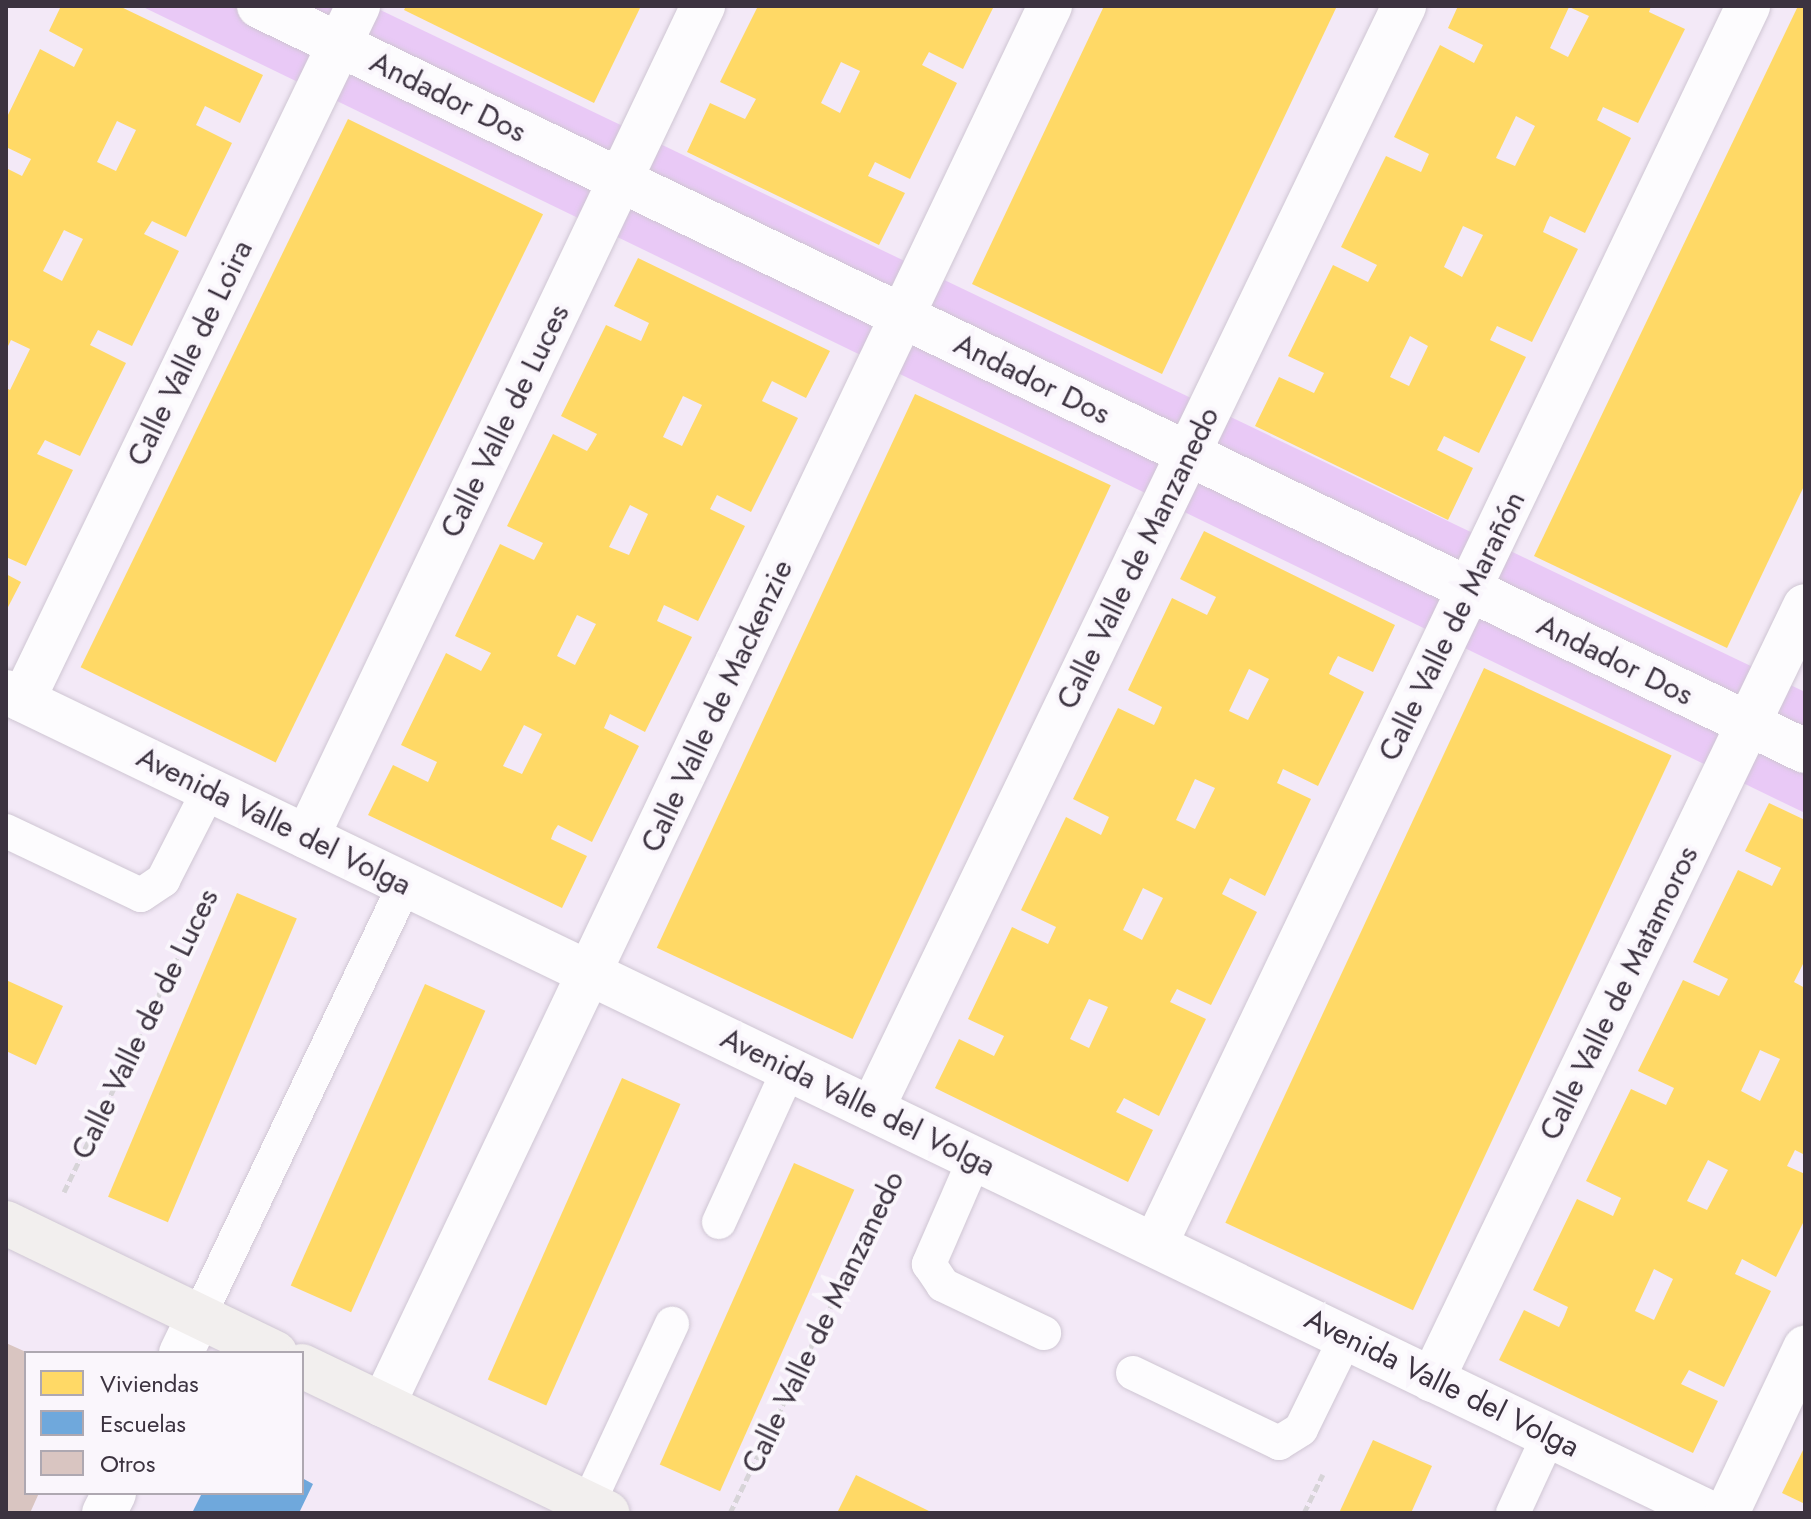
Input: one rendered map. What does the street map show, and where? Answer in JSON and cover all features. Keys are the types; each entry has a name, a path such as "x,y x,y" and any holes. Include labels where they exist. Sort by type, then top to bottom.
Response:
{"street":[{"name":"Andador Dos","path":"259,6 1805,751"},
{"name":"Calle Valle de Loira","path":"14,696 358,6"},
{"name":"Calle Valle de Luces","path":"307,837 703,6"},
{"name":"Calle Valle de Mackenzie","path":"383,1405 1050,6"},
{"name":"Calle Valle de Manzanedo","path":"872,1109 1404,6"},
{"name":"Calle Valle de Marañón","path":"1155,1245 1748,6"},
{"name":"Calle Valle de Matamoros","path":"1432,1380 1805,606"},
{"name":"Avenida Valle del Volga","path":"14,696 1710,1513"},
{"path":"24,1232 190,1334 266,1351"},
{"path":"1727,1513 1805,1348"},
{"path":"304,1367 598,1508"},
{"path":"104,1513 113,1495"}],"lane":[{"path":"6,831 141,895 163,880 209,790"},
{"path":"190,1334 405,884"},
{"path":"719,1222 789,1069"},
{"path":"975,1158 929,1264 943,1285 1044,1333"},
{"path":"598,1508 672,1324"},
{"path":"1133,1373 1279,1443 1301,1429 1346,1337"},
{"path":"1513,1513 1549,1435"}],"path":[{"name":"Calle Valle de de Luces","path":"24,1232 200,909"},
{"name":"Calle Valle de Manzanedo","path":"730,1513 916,1131"}],"shaded area":[{"path":"141,6 372,6 1805,692 1805,813"}],"building: Viviendas":[{"path":"61,6 119,6 263,75 240,123 205,106 196,125 232,143 186,237 152,221 144,234 179,251 132,346 98,330 90,345 126,363 80,456 45,440 37,454 73,470 26,566 6,557 6,388 10,390 30,349 11,340 6,350 6,168 22,176 31,159 6,147 6,119 40,49 74,67 83,49 49,31","holes":["117,121 136,130 116,171 97,162","64,230 83,239 62,281 43,271"]},
{"path":"406,6 641,6 594,103 404,10"},
{"path":"758,6 994,6 963,69 929,52 922,65 957,83 910,179 875,162 868,176 905,193 879,245 687,152 710,103 745,119 756,99 720,82","holes":["841,62 860,71 840,113 821,103"]},
{"path":"1104,6 1337,6 1162,374 972,284"},
{"path":"1458,6 1651,6 1649,12 1685,29 1638,123 1603,107 1597,120 1631,138 1585,233 1550,216 1547,222 1543,232 1578,249 1532,342 1497,326 1490,340 1526,357 1479,453 1444,436 1437,450 1473,468 1448,520 1255,426 1279,377 1314,393 1324,373 1288,356 1333,265 1368,282 1377,265 1341,247 1386,156 1421,172 1429,154 1394,137 1440,45 1474,63 1483,45 1448,28","holes":["1569,7 1589,16 1568,57 1550,48","1516,116 1535,126 1515,166 1496,158","1463,226 1483,235 1462,277 1444,267","1410,336 1428,346 1409,386 1390,377"]},
{"path":"1798,6 1805,6 1805,484 1727,648 1534,556"},
{"path":"348,119 543,214 276,762 81,667"},
{"path":"638,258 830,351 806,398 772,381 762,401 798,418 751,512 717,495 710,509 745,526 698,621 664,605 657,621 692,637 645,732 610,714 604,728 639,746 592,842 558,825 554,831 551,839 587,856 562,908 368,815 393,765 428,782 437,762 401,745 446,653 481,671 491,653 455,636 500,544 534,560 543,543 507,526 553,434 587,451 597,434 561,416 606,325 641,341 649,323 614,306","holes":["683,396 702,405 682,446 663,437","630,505 648,514 629,555 609,547","577,615 596,624 575,665 557,656","524,725 542,734 522,774 503,766"]},
{"path":"915,394 1111,485 853,1039 657,948"},
{"path":"1204,531 1395,625 1373,672 1338,656 1333,665 1329,674 1364,692 1318,786 1283,769 1277,783 1311,799 1265,896 1230,878 1222,894 1257,912 1211,1005 1177,989 1170,1002 1206,1019 1159,1116 1124,1098 1116,1112 1153,1130 1128,1182 935,1088 959,1039 994,1056 1004,1036 968,1019 1012,927 1048,944 1056,927 1021,910 1066,817 1101,835 1109,817 1073,799 1118,708 1154,725 1158,717 1162,707 1128,690 1172,598 1207,615 1216,597 1180,579","holes":["1249,669 1269,679 1248,720 1229,711","1195,779 1215,788 1195,829 1176,820","1143,888 1163,898 1142,940 1123,930","1089,999 1108,1007 1089,1048 1070,1039"]},
{"path":"6,574 21,582 6,611"},
{"path":"1484,668 1672,755 1413,1310 1225,1223"},
{"path":"1769,803 1805,820 1805,960 1794,982 1805,988 1805,1155 1795,1150 1787,1166 1805,1174 1805,1219 1776,1277 1742,1259 1735,1274 1771,1291 1724,1387 1689,1370 1681,1384 1718,1401 1693,1453 1499,1360 1524,1310 1559,1327 1564,1317 1568,1307 1533,1290 1577,1199 1613,1216 1621,1198 1586,1181 1631,1089 1666,1105 1674,1088 1638,1071 1683,980 1719,996 1728,979 1693,962 1738,870 1772,886 1781,868 1745,851","holes":["1760,1050 1780,1059 1760,1101 1741,1091","1708,1160 1728,1170 1707,1210 1687,1201","1654,1269 1673,1279 1654,1320 1635,1311"]},
{"path":"237,893 297,918 168,1222 108,1197"},
{"path":"6,980 63,1006 36,1065 6,1051"},
{"path":"425,984 485,1011 351,1312 291,1285"},
{"path":"622,1078 680,1104 546,1406 488,1379"},
{"path":"794,1163 854,1190 720,1491 660,1464"},
{"path":"1373,1440 1432,1466 1411,1513 1339,1513"},
{"path":"1805,1446 1805,1504 1782,1493"},
{"path":"856,1475 933,1513 837,1513"}],"building: Escuelas":[{"path":"304,1479 313,1484 299,1513 192,1513 201,1495 304,1495"}],"building: Otros":[{"path":"6,1343 24,1351 24,1495 38,1495 30,1513 6,1513"}]}
